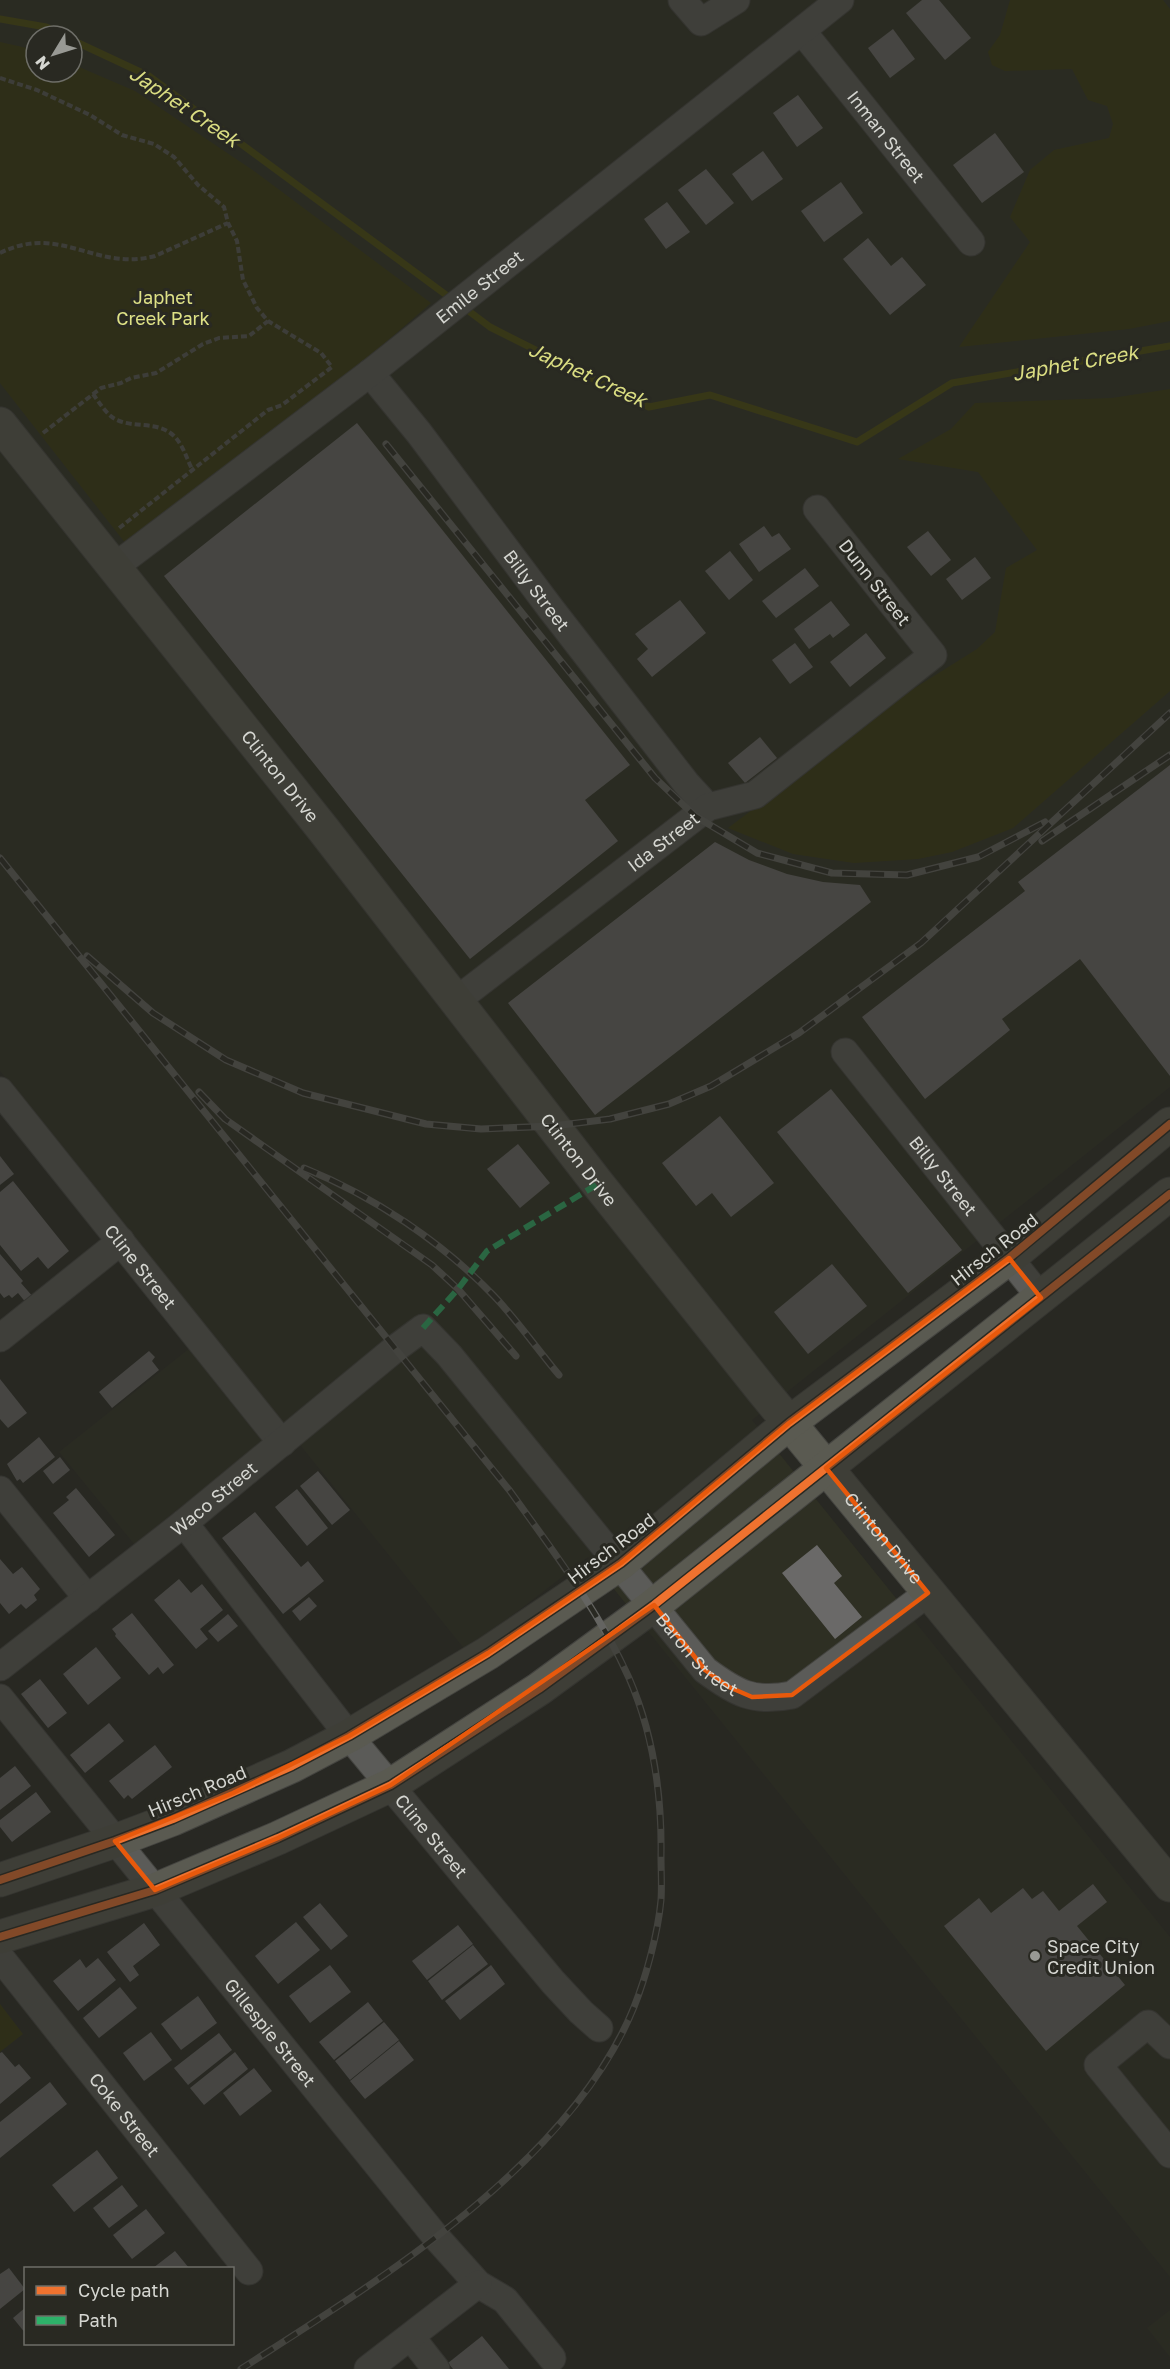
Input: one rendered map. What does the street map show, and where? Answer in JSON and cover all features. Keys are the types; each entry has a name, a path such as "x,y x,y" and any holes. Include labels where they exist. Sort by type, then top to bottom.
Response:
{"main road":[{"name":"Clinton Drive","path":"0,424 323,829 598,1184 789,1423 1170,1885"},
{"name":"Hirsch Road","path":"0,1880 115,1841 292,1766 349,1736 488,1653 621,1563 789,1423 1009,1258 1170,1124"},
{"path":"0,1938 155,1890 278,1838 391,1785 539,1689 654,1605 1170,1194"}],"street":[{"path":"682,0 701,22 736,0"},
{"name":"Emile Street","path":"113,568 378,366 840,0"},
{"name":"Inman Street","path":"802,31 971,242"},
{"name":"Billy Street","path":"378,366 419,433 551,609 686,783 708,807"},
{"name":"Dunn Street","path":"817,509 933,655"},
{"name":"Ida Street","path":"457,1000 708,807 755,795 933,655"},
{"name":"Billy Street","path":"845,1052 1041,1298"},
{"name":"Cline Street","path":"0,1091 282,1443"},
{"path":"0,1338 121,1241"},
{"name":"Waco Street","path":"0,1667 184,1523 423,1328"},
{"name":"Baron Street","path":"423,1328 449,1355 621,1563 705,1670 737,1691 752,1697 772,1699 792,1695 928,1593"},
{"path":"0,1490 88,1599"},
{"name":"Cline Street","path":"184,1523 349,1736 553,1982 599,2028"},
{"name":"Gillespie Street","path":"0,1698 429,2228 478,2284 504,2300 552,2358"},
{"name":"Coke Street","path":"0,1957 249,2271"},
{"path":"1170,2045 1148,2024 1098,2065 1170,2154"},
{"path":"368,2369 478,2284"},
{"path":"411,2337 436,2369"}],"path":[{"path":"0,78 37,90 90,115 122,135 144,140 164,151 183,166 198,185 224,207 228,223 237,241 243,280 268,321 315,348 332,368 282,405 268,410 118,529"},
{"path":"0,254 18,246 35,243 62,244 113,260 142,260 228,223"},
{"path":"43,433 101,388 156,373 211,340 249,336 268,321"},
{"path":"93,394 118,420 156,426 170,433 182,447 192,469"}],"highlighted area":[{"path":"1009,1258 1041,1298 826,1468 928,1593 792,1695 752,1697 729,1687 705,1670 654,1605 391,1785 278,1838 155,1890 115,1841 233,1793 349,1736 488,1653 621,1563 789,1423"}],"shaded area":[{"path":"0,0 1170,0 1170,1087 752,1420 1170,1937 1170,2277 588,1557 466,1651 284,1425 134,1544 59,1452 210,1332 0,1071"},
{"path":"1170,2310 1170,2357 1147,2328"}],"green space":[{"path":"1010,0 1163,0 1170,9 1170,321 1129,329 959,347 1030,242 1010,217 1030,170 1054,150 1109,138 1113,124 1107,106 1088,100 1072,69 1005,71 992,65 988,52 1000,35"},
{"name":"Japhet Creek Park","path":"0,42 24,47 24,84 84,84 84,69 135,91 254,171 431,303 342,380 126,544 0,383"},
{"path":"1170,389 1170,691 1013,828 952,852 918,859 854,863 793,854 728,828 910,691 977,649 995,632 1006,568 1037,550 978,472 898,459 951,429 975,403 1112,398"},
{"path":"0,2004 23,2034 0,2052"}],"building":[{"path":"922,0 939,0 971,38 945,60 906,13"},
{"path":"893,29 915,59 890,78 868,48"},
{"path":"798,95 823,128 797,147 773,113"},
{"path":"995,133 1024,172 982,203 953,165"},
{"path":"763,151 783,179 752,201 732,174"},
{"path":"706,169 734,203 706,225 678,190"},
{"path":"841,182 863,213 824,242 801,211"},
{"path":"667,202 690,232 666,249 644,219"},
{"path":"868,238 891,266 902,257 926,285 890,315 843,259"},
{"path":"357,423 630,765 585,800 618,841 470,959 164,576"},
{"path":"764,526 772,537 779,533 791,549 759,572 739,544"},
{"path":"928,531 951,560 931,576 907,547"},
{"path":"730,551 753,580 729,600 705,571"},
{"path":"975,557 991,578 962,600 946,579"},
{"path":"805,568 819,586 776,618 762,601"},
{"path":"680,600 706,633 652,677 637,659 648,649 635,634"},
{"path":"831,601 850,625 833,638 830,634 809,649 794,629"},
{"path":"866,633 886,658 850,687 830,662"},
{"path":"795,643 813,667 790,684 772,660"},
{"path":"760,737 777,758 745,783 728,763"},
{"path":"1170,765 1170,1076 1080,959 1002,1019 1010,1030 925,1099 862,1017 1025,891 1018,882"},
{"path":"715,842 749,860 787,874 823,882 860,885 871,902 595,1115 508,1003"},
{"path":"831,1089 962,1250 908,1293 777,1132"},
{"path":"720,1116 774,1183 731,1217 712,1193 696,1206 662,1163"},
{"path":"518,1144 550,1183 520,1208 487,1169"},
{"path":"0,1156 14,1174 0,1185"},
{"path":"13,1181 69,1251 48,1269 38,1257 21,1271 0,1245 0,1192"},
{"path":"0,1254 34,1298 27,1304 18,1293 12,1298 9,1295 4,1298 0,1293"},
{"path":"832,1264 867,1306 808,1354 774,1312"},
{"path":"149,1351 155,1357 152,1361 159,1370 112,1408 99,1392"},
{"path":"0,1379 27,1413 8,1428 0,1419"},
{"path":"39,1437 55,1457 23,1483 20,1479 17,1481 7,1464"},
{"path":"60,1457 70,1470 53,1484 43,1471"},
{"path":"318,1471 350,1510 332,1525 300,1486"},
{"path":"76,1488 115,1535 89,1557 53,1513 69,1500 66,1497"},
{"path":"297,1489 328,1528 307,1546 275,1507"},
{"path":"255,1512 301,1567 308,1561 324,1581 283,1614 222,1538"},
{"path":"817,1545 842,1576 834,1583 862,1617 835,1639 782,1573"},
{"path":"0,1559 13,1574 22,1567 40,1589 34,1595 37,1600 26,1609 21,1604 9,1614 0,1603"},
{"path":"179,1579 191,1593 202,1584 223,1610 200,1629 208,1639 196,1649 154,1600"},
{"path":"309,1597 317,1606 300,1621 292,1611"},
{"path":"132,1613 174,1665 163,1674 158,1667 149,1675 115,1636 112,1629"},
{"path":"228,1614 238,1626 218,1642 208,1631"},
{"path":"96,1647 121,1678 88,1705 63,1674"},
{"path":"40,1679 67,1713 48,1728 21,1694"},
{"path":"109,1723 124,1741 85,1773 70,1755"},
{"path":"155,1745 172,1767 132,1799 128,1795 124,1799 109,1781"},
{"path":"15,1766 31,1786 0,1810 0,1778"},
{"path":"36,1792 51,1812 12,1842 0,1827 0,1820"},
{"name":"Space City Credit Union","path":"1093,1884 1107,1902 1077,1926 1125,1985 1046,2051 944,1926 979,1898 991,1913 1023,1888 1032,1899 1043,1891 1059,1911"},
{"path":"320,1903 348,1936 331,1950 303,1917"},
{"path":"296,1922 320,1950 278,1984 255,1956"},
{"path":"144,1923 160,1945 133,1966 139,1975 130,1982 107,1952"},
{"path":"458,1925 473,1944 427,1980 412,1961"},
{"path":"473,1945 488,1964 442,2000 428,1981"},
{"path":"98,1958 116,1980 78,2011 53,1981 80,1959 86,1968"},
{"path":"330,1965 351,1992 310,2023 289,1996"},
{"path":"491,1965 505,1984 460,2020 445,2001"},
{"path":"120,1987 137,2008 99,2038 83,2018"},
{"path":"198,1996 217,2023 181,2050 161,2024"},
{"path":"368,2002 383,2021 334,2060 319,2042"},
{"path":"384,2022 399,2040 350,2080 335,2061"},
{"path":"151,2032 172,2060 144,2081 123,2053"},
{"path":"219,2033 232,2050 188,2085 174,2068"},
{"path":"399,2041 414,2060 365,2099 350,2081"},
{"path":"2,2052 15,2067 19,2064 31,2078 0,2104 0,2053"},
{"path":"235,2052 248,2069 204,2105 190,2088"},
{"path":"254,2068 272,2091 240,2116 223,2093"},
{"path":"50,2082 67,2104 0,2158 0,2122"},
{"path":"97,2150 118,2178 74,2212 52,2185"},
{"path":"122,2185 138,2206 109,2228 93,2208"},
{"path":"146,2209 165,2233 132,2259 113,2235"},
{"path":"175,2251 188,2267 154,2267"},
{"path":"9,2268 24,2290 0,2309 0,2274"},
{"path":"24,2309 24,2332 13,2318"},
{"path":"482,2336 509,2369 453,2369 448,2363"}],"waterway":[{"name":"Japhet Creek","path":"0,19 29,24"},
{"name":"Japhet Creek","path":"84,46 149,76 453,300"},
{"name":"Japhet Creek","path":"462,306 490,327 649,407 710,395 857,442 952,383 1170,346"}],"railway":[{"path":"386,444 655,778 695,816 757,853 832,873 907,875 978,857 1045,822"},
{"path":"87,956 153,1013 226,1060 303,1093 426,1124 481,1129 553,1126 610,1119 669,1104 711,1086 799,1033 921,943 1170,713"},
{"path":"1042,841 1170,755"},
{"path":"0,858 510,1491 559,1559 590,1605 629,1678 650,1743 658,1788 661,1895 657,1926 647,1969 634,2007 604,2064 565,2118 518,2168 465,2214 351,2298 241,2369"},
{"path":"199,1092 225,1119 432,1265 458,1289 516,1356"},
{"path":"304,1168 330,1179 381,1207 452,1257 502,1305 559,1375"}],"marked path":[{"path":"423,1328 458,1289 487,1251 598,1184"}],"cycle path":[{"path":"0,1880 173,1819 292,1766 349,1736 488,1653 621,1563 789,1423 1009,1258 1170,1124"},
{"path":"0,1937 155,1890 278,1838 391,1785 539,1689 654,1605 1170,1194"}],"place":[{"name":"Space City Credit Union","path":"1035,1956"}]}
